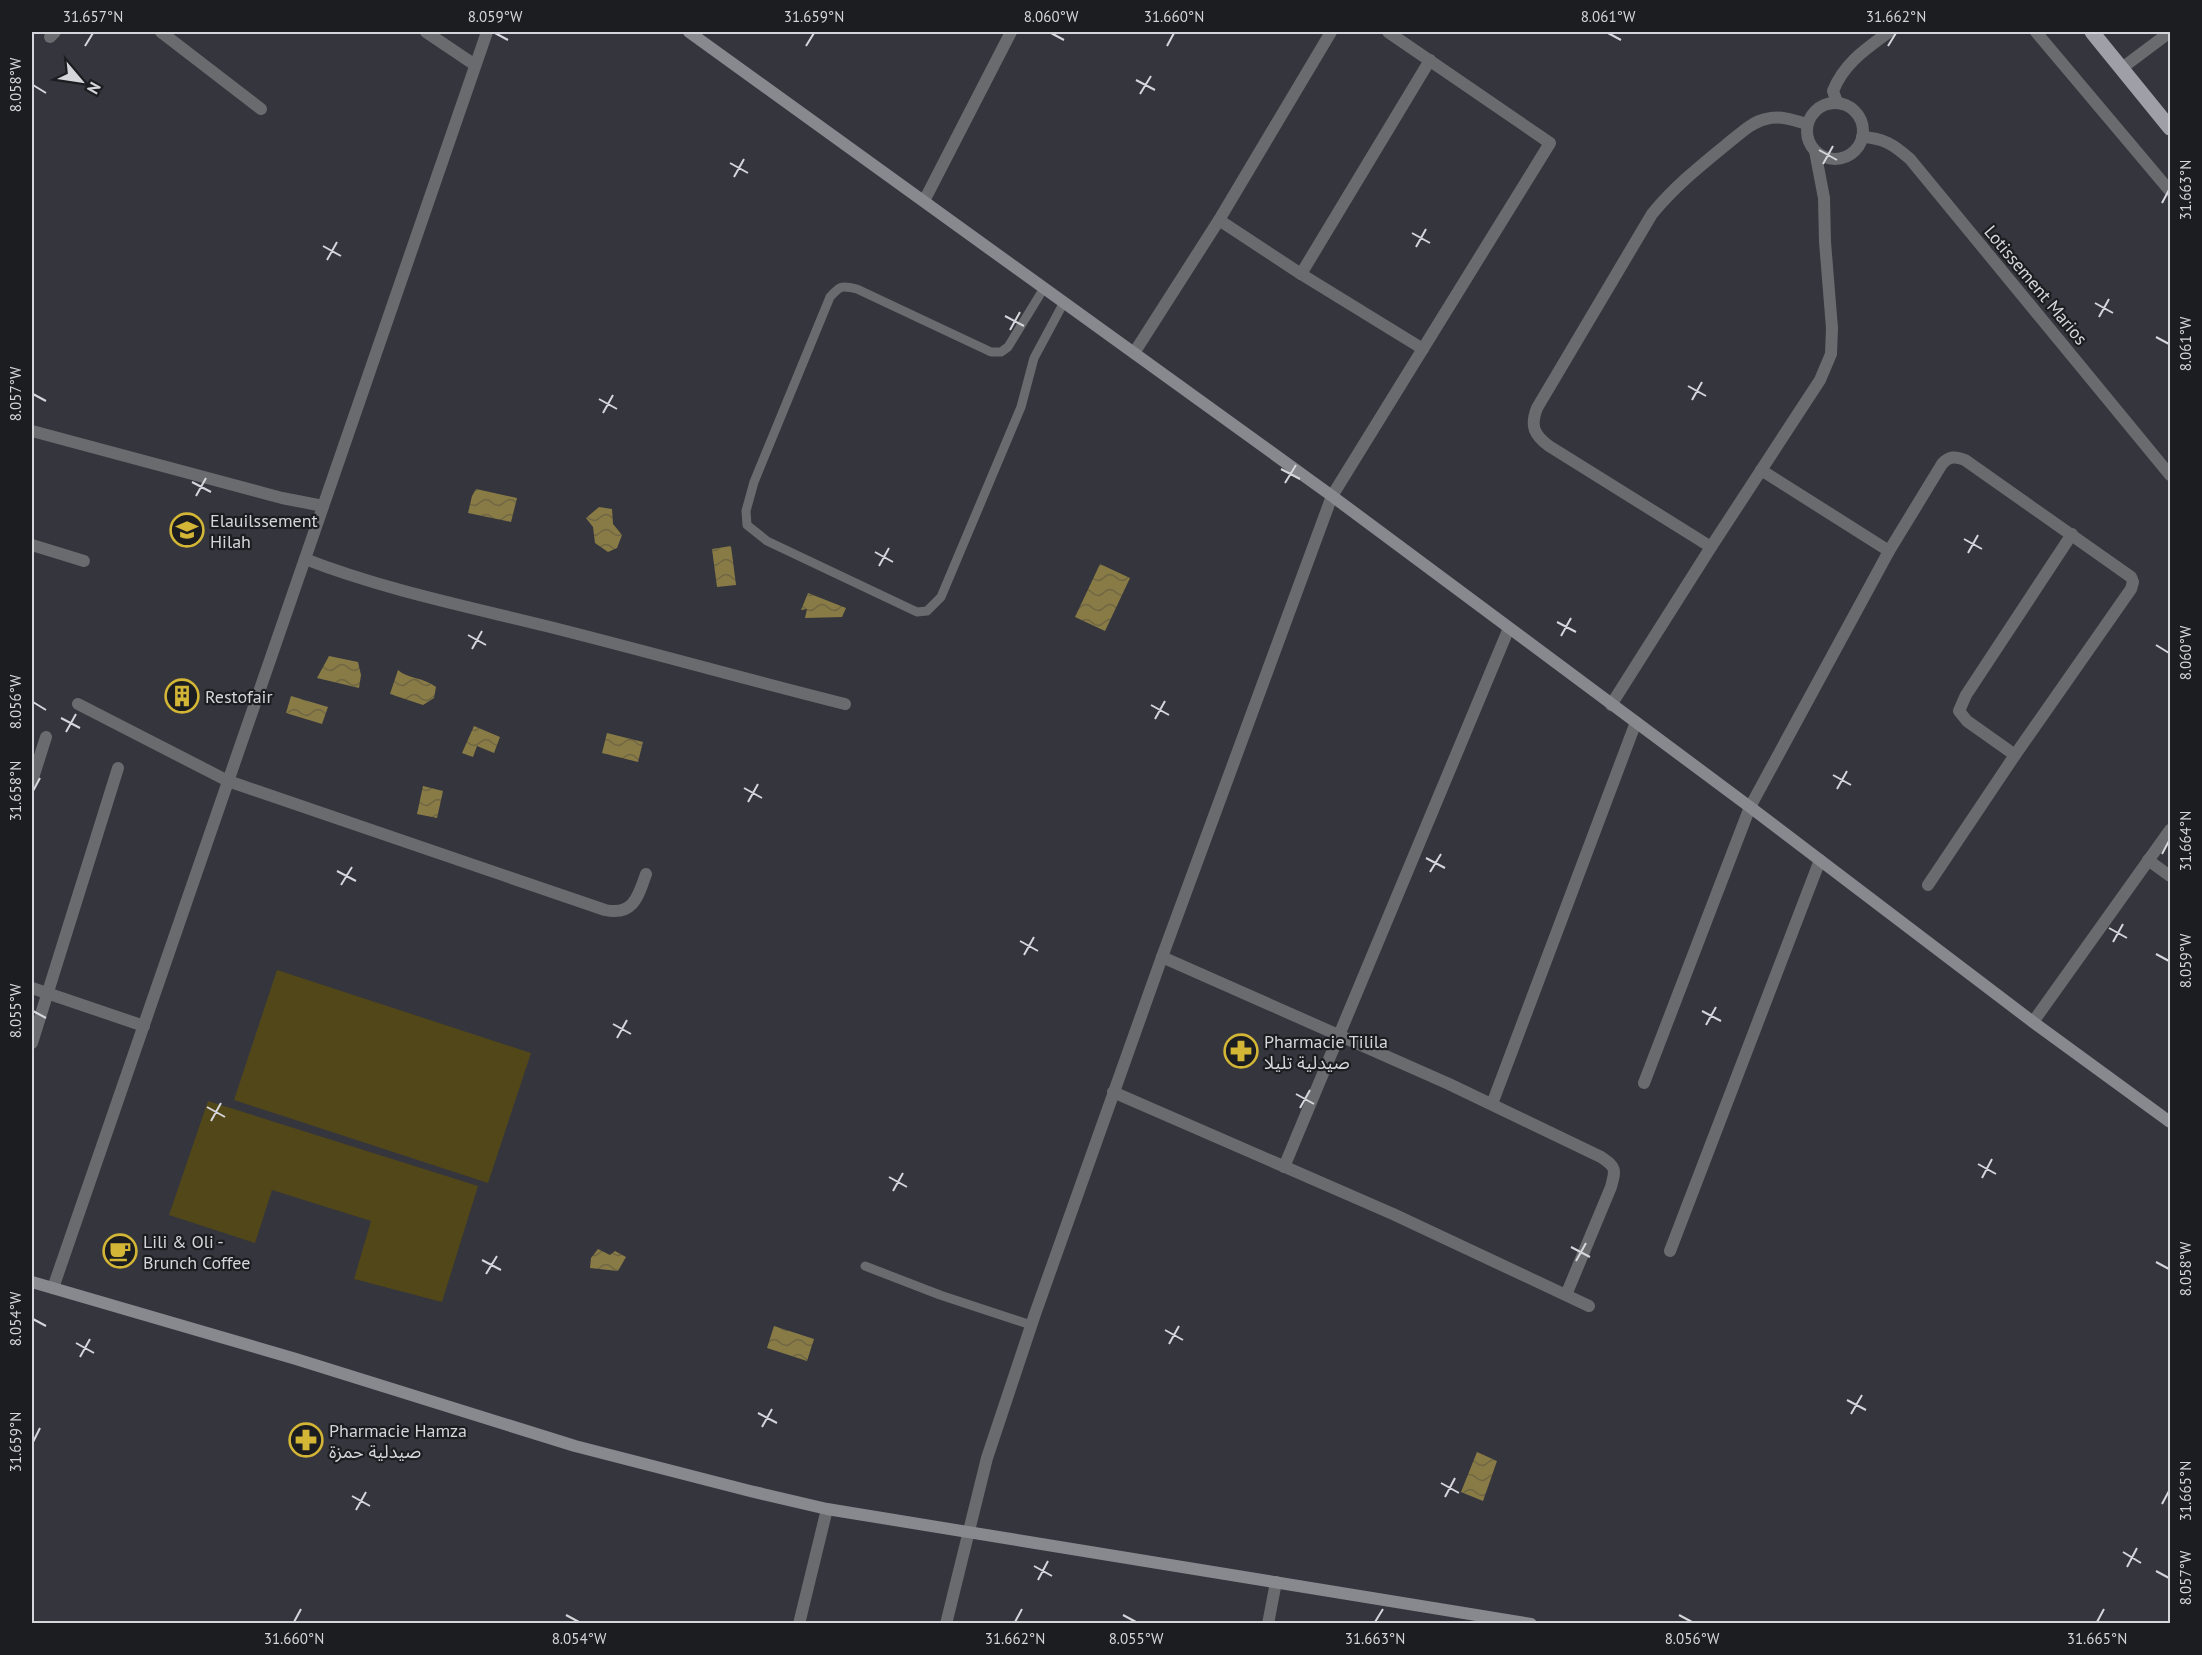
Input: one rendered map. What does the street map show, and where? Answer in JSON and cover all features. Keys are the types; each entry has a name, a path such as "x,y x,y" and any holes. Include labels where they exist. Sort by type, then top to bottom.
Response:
{"main road":[{"path":"2092,32 2170,128"}],"street":[{"path":"161,32 261,109"},
{"path":"426,32 475,65"},
{"path":"53,1288 487,32"},
{"path":"689,32 1332,496 1750,807 2033,1022 2170,1122"},
{"path":"924,201 1011,32"},
{"path":"1134,353 1219,220 1331,32"},
{"path":"946,1623 987,1458 1031,1325 1162,957 1332,496 1550,143 1388,32"},
{"path":"1837,102 1833,91 1845,67 1889,32"},
{"path":"2036,32 2170,191"},
{"path":"2122,68 2170,32"},
{"path":"1301,274 1430,60"},
{"path":"1837,102 1846,104 1860,118 1863,127 1858,147 1851,154 1833,159 1823,157 1815,151 1806,134 1811,115 1827,103 1837,102"},
{"path":"1711,547 1549,446 1538,438 1533,429 1533,419 1543,398 1640,234 1666,196 1750,126 1766,118 1786,118 1807,124"},
{"name":"Lotissement Marios","path":"1862,137 1878,138 1910,159 2170,475"},
{"path":"1611,705 1820,380 1831,354 1832,328 1824,198 1815,151"},
{"path":"1219,220 1301,274 1423,349"},
{"path":"32,431 282,498 323,506"},
{"path":"1644,1083 1750,807 1890,551 1942,464 1953,457 1965,460 2131,576 2132,586 1928,885"},
{"path":"1761,470 1890,551"},
{"path":"2015,755 1967,721 1959,711 1966,695 2072,534"},
{"path":"32,545 84,561"},
{"path":"304,560 445,601 631,647 845,704"},
{"path":"1284,1167 1509,628"},
{"path":"78,704 228,781 614,912 631,906 637,898 646,874"},
{"path":"1492,1104 1636,722"},
{"path":"32,781 46,737"},
{"path":"32,1043 118,768"},
{"path":"2033,1022 2170,831"},
{"path":"1670,1251 1820,860"},
{"path":"2148,860 2170,876"},
{"path":"1162,957 1492,1104 1601,1157 1614,1167 1611,1187 1566,1295"},
{"path":"32,988 144,1026"},
{"path":"1113,1092 1393,1214 1589,1306"},
{"path":"32,1282 296,1359 575,1446 827,1509 1276,1582 1460,1618 1531,1623"},
{"path":"799,1623 827,1509"},
{"path":"1268,1623 1276,1582"}],"lane":[{"path":"1044,288 1008,347 1000,352 991,352 857,288 839,287 830,297 754,482 746,511 747,525 777,546 917,612 927,611 941,597 1021,407 1034,358 1064,302"},
{"path":"865,1266 940,1295 1031,1325"}],"shaded area":[{"path":"277,970 531,1053 488,1183 234,1100"},
{"path":"208,1101 478,1186 442,1302 354,1279 371,1221 272,1190 255,1243 169,1215"}],"water":[{"path":"476,489 517,498 511,522 468,513"},
{"path":"599,507 612,509 613,524 622,535 617,548 608,552 595,543 593,527 586,518"},
{"path":"731,546 736,585 717,587 712,549"},
{"path":"1100,564 1130,578 1105,631 1075,617"},
{"path":"808,593 846,608 842,617 805,618 807,609 801,610"},
{"path":"329,656 358,662 361,675 359,688 317,678"},
{"path":"398,670 436,687 434,698 423,705 390,694"},
{"path":"291,696 328,707 322,724 286,713"},
{"path":"474,726 500,737 494,753 477,746 473,757 462,753"},
{"path":"607,733 643,742 638,762 602,753"},
{"path":"423,786 443,791 437,818 417,814"},
{"path":"598,1249 610,1255 615,1251 626,1257 618,1271 590,1268 591,1258"},
{"path":"774,1326 814,1339 807,1361 767,1348"},
{"path":"1477,1452 1497,1461 1483,1501 1461,1492"}],"place":[{"name":"Elauilssement Hilah","path":"187,530"},
{"name":"Restofair","path":"182,696"},
{"name":"Pharmacie Tilila صيدلية تليلا","path":"1241,1051"},
{"name":"Lili & Oli - Brunch Coffee","path":"120,1251"},
{"name":"Pharmacie Hamza صيدلية حمزة","path":"306,1440"}]}
